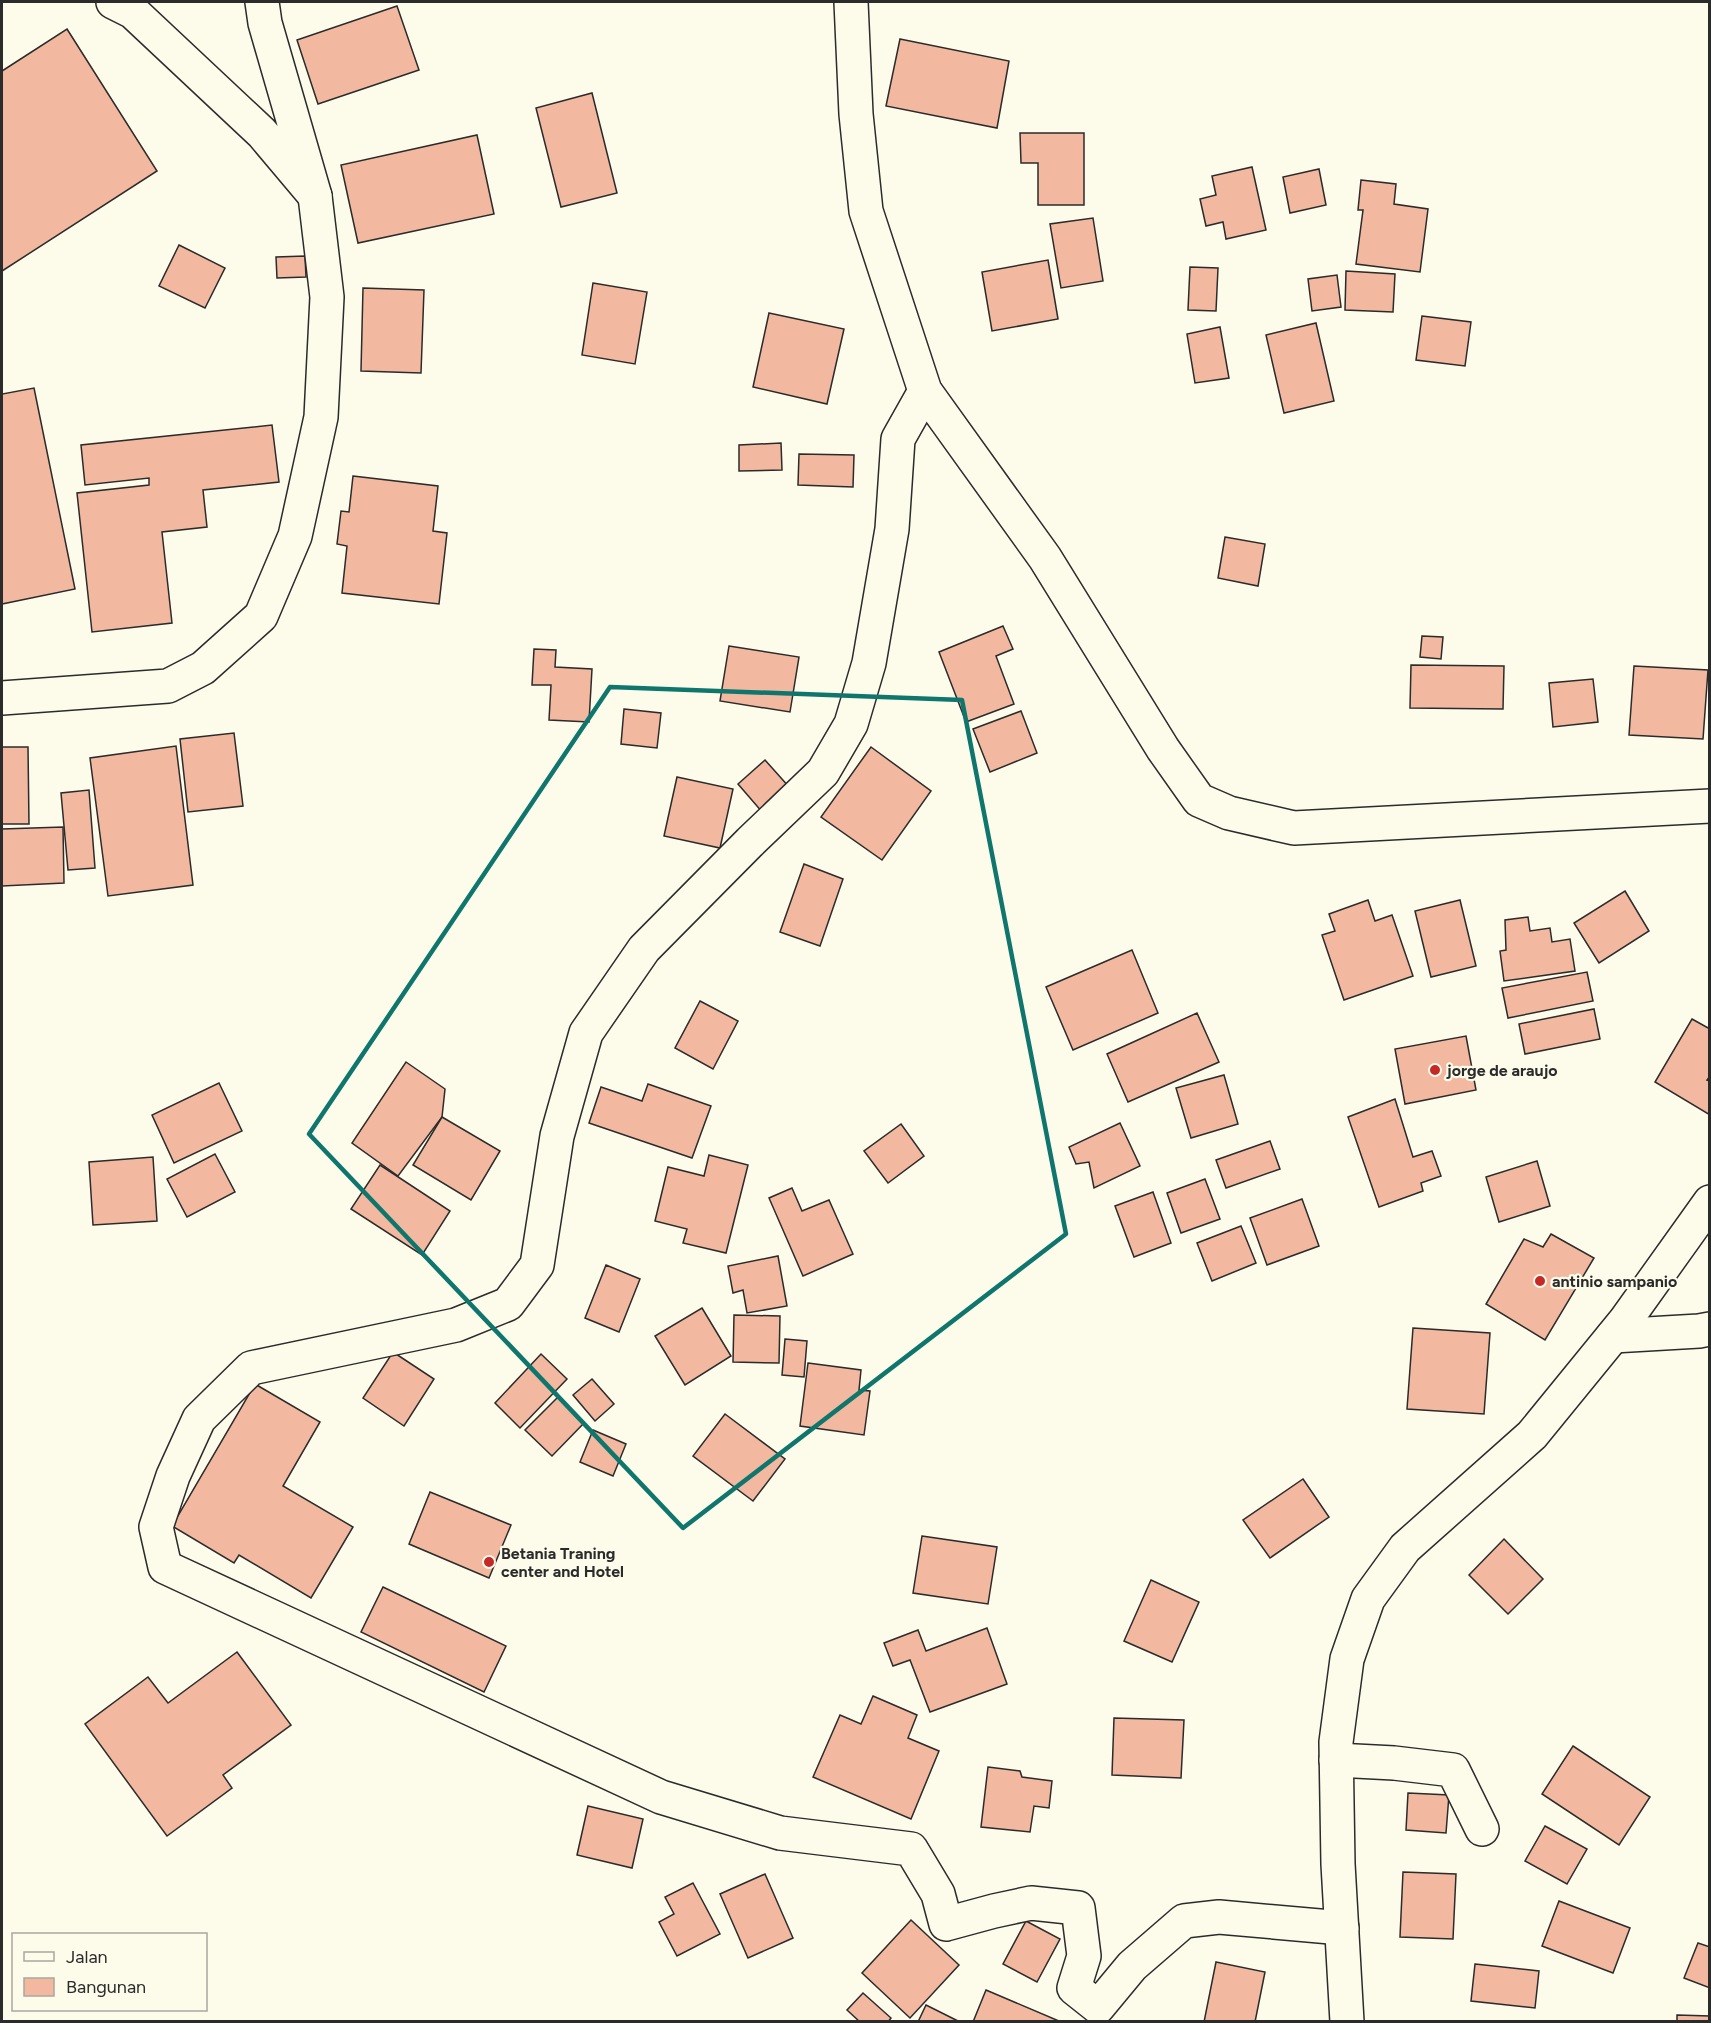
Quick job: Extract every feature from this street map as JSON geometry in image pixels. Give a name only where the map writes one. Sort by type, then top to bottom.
[{"type":"street","points":[[113,2],[132,12],[262,133],[315,196]]},
{"type":"street","points":[[2,698],[168,686],[203,668],[261,616],[295,536],[321,417],[327,297],[315,196],[265,23],[262,2]]},
{"type":"street","points":[[851,2],[856,114],[866,211],[925,390],[1045,558],[1163,749],[1199,800],[1229,813],[1294,828],[1710,807]]},
{"type":"street","points":[[925,390],[898,439],[892,529],[869,663],[851,724],[823,772],[644,949],[585,1033],[557,1136],[537,1265],[508,1305],[456,1325],[251,1368],[200,1419],[173,1476],[156,1527],[165,1567],[661,1797],[780,1833],[911,1849],[938,1894],[946,1924],[1031,1903],[1078,1908],[1084,1956],[1074,1988],[1098,2007],[1132,1966],[1184,1921],[1219,1917],[1342,1928]]},
{"type":"street","points":[[1347,2022],[1338,1864],[1336,1742],[1347,1659],[1368,1599],[1405,1548],[1532,1435],[1612,1336],[1710,1202]]},
{"type":"street","points":[[1612,1336],[1710,1329]]},
{"type":"street","points":[[1336,1760],[1394,1763],[1452,1770],[1482,1829]]},
{"type":"highlighted area","points":[[610,687],[962,700],[1066,1234],[683,1528],[309,1134]]},
{"type":"building","points":[[397,6],[419,70],[318,104],[297,40]]},
{"type":"building","points":[[67,29],[157,171],[2,271],[2,71]]},
{"type":"building","points":[[900,39],[1009,61],[997,128],[886,106]]},
{"type":"building","points":[[592,93],[617,193],[561,207],[536,108]]},
{"type":"building","points":[[1020,133],[1084,133],[1084,205],[1038,205],[1038,163],[1021,163]]},
{"type":"building","points":[[477,135],[494,214],[358,243],[341,165]]},
{"type":"building","points":[[1252,167],[1266,230],[1226,239],[1223,222],[1206,226],[1200,199],[1216,195],[1212,176]]},
{"type":"building","points":[[1319,169],[1326,205],[1290,213],[1283,177]]},
{"type":"building","points":[[1361,180],[1396,184],[1394,204],[1428,209],[1420,272],[1356,264],[1363,210],[1358,210]]},
{"type":"building","points":[[1093,218],[1103,281],[1061,288],[1050,224]]},
{"type":"building","points":[[179,245],[225,268],[205,308],[159,286]]},
{"type":"building","points":[[305,256],[306,277],[277,278],[276,257]]},
{"type":"building","points":[[1048,260],[1058,319],[992,331],[982,272]]},
{"type":"building","points":[[1190,267],[1218,268],[1216,311],[1188,310]]},
{"type":"building","points":[[1346,271],[1395,274],[1393,312],[1345,310]]},
{"type":"building","points":[[1337,275],[1341,307],[1312,311],[1308,279]]},
{"type":"building","points":[[593,283],[647,292],[635,364],[582,355]]},
{"type":"building","points":[[363,288],[424,290],[421,373],[361,371]]},
{"type":"building","points":[[769,313],[844,329],[827,404],[753,387]]},
{"type":"building","points":[[1422,316],[1471,322],[1465,366],[1416,360]]},
{"type":"building","points":[[1316,323],[1334,401],[1284,413],[1266,335]]},
{"type":"building","points":[[1220,327],[1229,378],[1195,383],[1187,334]]},
{"type":"building","points":[[34,388],[75,589],[2,604],[2,394]]},
{"type":"building","points":[[272,425],[279,482],[203,490],[207,527],[162,532],[172,623],[92,632],[77,493],[149,485],[149,478],[85,485],[81,445]]},
{"type":"building","points":[[781,443],[782,470],[739,471],[739,445]]},
{"type":"building","points":[[799,454],[854,455],[853,487],[798,485]]},
{"type":"building","points":[[353,476],[438,486],[433,531],[447,533],[439,604],[342,593],[347,546],[337,544],[341,511],[349,512]]},
{"type":"building","points":[[1225,537],[1265,544],[1258,586],[1218,578]]},
{"type":"building","points":[[1003,626],[1013,649],[996,656],[1014,704],[966,722],[939,652]]},
{"type":"building","points":[[1422,636],[1443,637],[1441,659],[1420,657]]},
{"type":"building","points":[[729,646],[799,657],[790,712],[720,701]]},
{"type":"building","points":[[534,649],[556,650],[555,667],[592,669],[589,722],[549,720],[551,685],[532,685]]},
{"type":"building","points":[[1411,665],[1504,666],[1503,709],[1410,708]]},
{"type":"building","points":[[1634,666],[1708,670],[1703,739],[1629,735]]},
{"type":"building","points":[[1593,679],[1598,722],[1553,727],[1549,683]]},
{"type":"building","points":[[624,709],[661,713],[657,748],[621,744]]},
{"type":"building","points":[[1021,711],[1037,753],[990,772],[973,729]]},
{"type":"building","points":[[234,733],[243,806],[188,812],[180,739]]},
{"type":"building","points":[[176,746],[193,885],[108,896],[90,758]]},
{"type":"building","points":[[2,747],[28,747],[29,824],[2,824]]},
{"type":"building","points":[[871,747],[931,791],[882,860],[821,817]]},
{"type":"building","points":[[765,760],[790,788],[763,813],[738,784]]},
{"type":"building","points":[[677,777],[733,789],[720,848],[664,836]]},
{"type":"building","points":[[89,790],[95,868],[68,870],[61,793]]},
{"type":"building","points":[[63,827],[64,883],[2,886],[2,829]]},
{"type":"building","points":[[804,864],[843,879],[820,946],[780,932]]},
{"type":"building","points":[[1625,891],[1649,931],[1599,963],[1574,923]]},
{"type":"building","points":[[1368,900],[1375,921],[1392,915],[1413,976],[1344,1000],[1322,935],[1335,931],[1329,914]]},
{"type":"building","points":[[1460,900],[1476,966],[1431,977],[1415,911]]},
{"type":"building","points":[[1528,917],[1530,931],[1550,928],[1552,942],[1570,939],[1575,971],[1504,981],[1500,951],[1506,950],[1505,920]]},
{"type":"building","points":[[1132,950],[1158,1013],[1073,1050],[1046,987]]},
{"type":"building","points":[[1587,972],[1593,1001],[1508,1018],[1502,988]]},
{"type":"building","points":[[700,1001],[738,1021],[713,1069],[675,1048]]},
{"type":"building","points":[[1594,1009],[1600,1039],[1525,1054],[1519,1024]]},
{"type":"building","points":[[1197,1013],[1219,1062],[1128,1102],[1107,1054]]},
{"type":"building","points":[[1692,1019],[1710,1029],[1710,1076],[1707,1080],[1710,1081],[1710,1115],[1655,1082]]},
{"type":"building","name":"jorge de araujo","points":[[1466,1036],[1476,1090],[1405,1104],[1395,1049]]},
{"type":"building","points":[[406,1062],[445,1089],[442,1117],[398,1176],[352,1143]]},
{"type":"building","points":[[1224,1075],[1238,1124],[1191,1138],[1176,1088]]},
{"type":"building","points":[[219,1083],[242,1131],[174,1163],[152,1115]]},
{"type":"building","points":[[648,1084],[711,1106],[692,1158],[589,1123],[601,1087],[642,1101]]},
{"type":"building","points":[[1395,1099],[1413,1157],[1432,1151],[1441,1176],[1421,1183],[1423,1191],[1379,1207],[1348,1117]]},
{"type":"building","points":[[442,1117],[500,1151],[471,1200],[413,1165]]},
{"type":"building","points":[[1120,1123],[1140,1166],[1094,1188],[1089,1162],[1076,1164],[1069,1147]]},
{"type":"building","points":[[901,1124],[924,1156],[888,1183],[864,1151]]},
{"type":"building","points":[[1270,1141],[1280,1169],[1226,1188],[1216,1160]]},
{"type":"building","points":[[215,1154],[235,1192],[187,1217],[167,1179]]},
{"type":"building","points":[[709,1155],[748,1165],[726,1253],[683,1243],[687,1229],[655,1221],[668,1167],[704,1176]]},
{"type":"building","points":[[153,1157],[157,1221],[93,1225],[89,1162]]},
{"type":"building","points":[[1537,1161],[1550,1206],[1499,1222],[1486,1177]]},
{"type":"building","points":[[380,1165],[450,1211],[422,1255],[351,1209]]},
{"type":"building","points":[[1205,1179],[1220,1219],[1181,1233],[1167,1193]]},
{"type":"building","points":[[792,1188],[802,1211],[829,1200],[853,1254],[803,1276],[769,1198]]},
{"type":"building","points":[[1153,1192],[1171,1243],[1134,1257],[1115,1206]]},
{"type":"building","points":[[1302,1199],[1319,1246],[1267,1265],[1250,1218]]},
{"type":"building","points":[[1241,1226],[1256,1263],[1212,1281],[1197,1243]]},
{"type":"building","name":"antinio sampanio","points":[[1551,1234],[1594,1258],[1545,1340],[1486,1304],[1524,1239],[1543,1247]]},
{"type":"building","points":[[778,1256],[787,1306],[747,1313],[743,1290],[733,1293],[728,1266]]},
{"type":"building","points":[[606,1265],[640,1279],[619,1332],[585,1318]]},
{"type":"building","points":[[702,1308],[731,1356],[685,1385],[655,1336]]},
{"type":"building","points":[[734,1315],[780,1316],[779,1363],[733,1362]]},
{"type":"building","points":[[1413,1328],[1490,1333],[1484,1414],[1407,1409]]},
{"type":"building","points":[[785,1339],[807,1341],[804,1377],[782,1375]]},
{"type":"building","points":[[393,1352],[434,1379],[404,1426],[363,1398]]},
{"type":"building","points":[[541,1354],[567,1379],[520,1428],[495,1403]]},
{"type":"building","points":[[808,1363],[861,1370],[859,1390],[870,1391],[864,1435],[800,1426]]},
{"type":"building","points":[[592,1379],[614,1404],[595,1421],[573,1395]]},
{"type":"building","points":[[255,1384],[320,1422],[283,1486],[353,1527],[311,1598],[239,1555],[234,1563],[172,1526]]},
{"type":"building","points":[[558,1397],[584,1423],[552,1456],[525,1430]]},
{"type":"building","points":[[725,1414],[785,1459],[753,1501],[693,1456]]},
{"type":"building","points":[[593,1430],[626,1444],[613,1476],[580,1462]]},
{"type":"building","points":[[1303,1479],[1329,1517],[1270,1558],[1243,1520]]},
{"type":"building","points":[[430,1492],[511,1525],[489,1578],[409,1544]]},
{"type":"building","points":[[922,1536],[997,1547],[988,1604],[913,1593]]},
{"type":"building","points":[[1504,1539],[1543,1579],[1508,1614],[1469,1575]]},
{"type":"building","points":[[1151,1580],[1199,1602],[1172,1662],[1124,1641]]},
{"type":"building","points":[[383,1587],[506,1646],[484,1692],[361,1632]]},
{"type":"building","points":[[987,1628],[1007,1684],[930,1712],[910,1660],[893,1666],[884,1643],[918,1630],[926,1651]]},
{"type":"building","points":[[237,1652],[291,1725],[223,1775],[232,1788],[167,1836],[85,1724],[148,1677],[168,1703]]},
{"type":"building","points":[[873,1696],[917,1715],[908,1738],[939,1751],[911,1819],[813,1777],[840,1715],[861,1724]]},
{"type":"building","points":[[1114,1718],[1184,1720],[1181,1778],[1112,1775]]},
{"type":"building","points":[[1573,1746],[1650,1797],[1619,1845],[1542,1794]]},
{"type":"building","points":[[988,1767],[1020,1771],[1022,1777],[1052,1781],[1049,1808],[1034,1806],[1030,1832],[981,1827]]},
{"type":"building","points":[[1408,1793],[1449,1795],[1446,1833],[1406,1830]]},
{"type":"building","points":[[588,1806],[643,1819],[632,1868],[577,1855]]},
{"type":"building","points":[[1545,1826],[1587,1849],[1567,1884],[1525,1861]]},
{"type":"building","points":[[1403,1872],[1456,1874],[1453,1939],[1400,1937]]},
{"type":"building","points":[[765,1874],[793,1938],[748,1958],[720,1894]]},
{"type":"building","points":[[693,1883],[720,1934],[677,1956],[659,1922],[674,1914],[665,1897]]},
{"type":"building","points":[[1559,1901],[1630,1928],[1613,1973],[1542,1946]]},
{"type":"building","points":[[911,1920],[959,1965],[910,2018],[862,1973]]},
{"type":"building","points":[[1026,1921],[1060,1939],[1037,1982],[1003,1964]]},
{"type":"building","points":[[1698,1943],[1710,1947],[1710,1988],[1684,1978]]},
{"type":"building","points":[[1216,1962],[1265,1972],[1255,2022],[1204,2022]]},
{"type":"building","points":[[1475,1964],[1539,1971],[1535,2008],[1471,2001]]},
{"type":"building","points":[[986,1990],[1059,2021],[1059,2022],[973,2022]]},
{"type":"building","points":[[863,1993],[891,2018],[888,2022],[860,2022],[847,2010]]},
{"type":"building","points":[[926,2005],[958,2021],[918,2022]]},
{"type":"building","points":[[1677,2015],[1710,2016],[1710,2022],[1677,2022]]},
{"type":"place","name":"jorge de araujo","points":[[1435,1070]]},
{"type":"place","name":"antinio sampanio","points":[[1540,1281]]},
{"type":"place","name":"Betania Traning center and Hotel","points":[[489,1562]]}]
